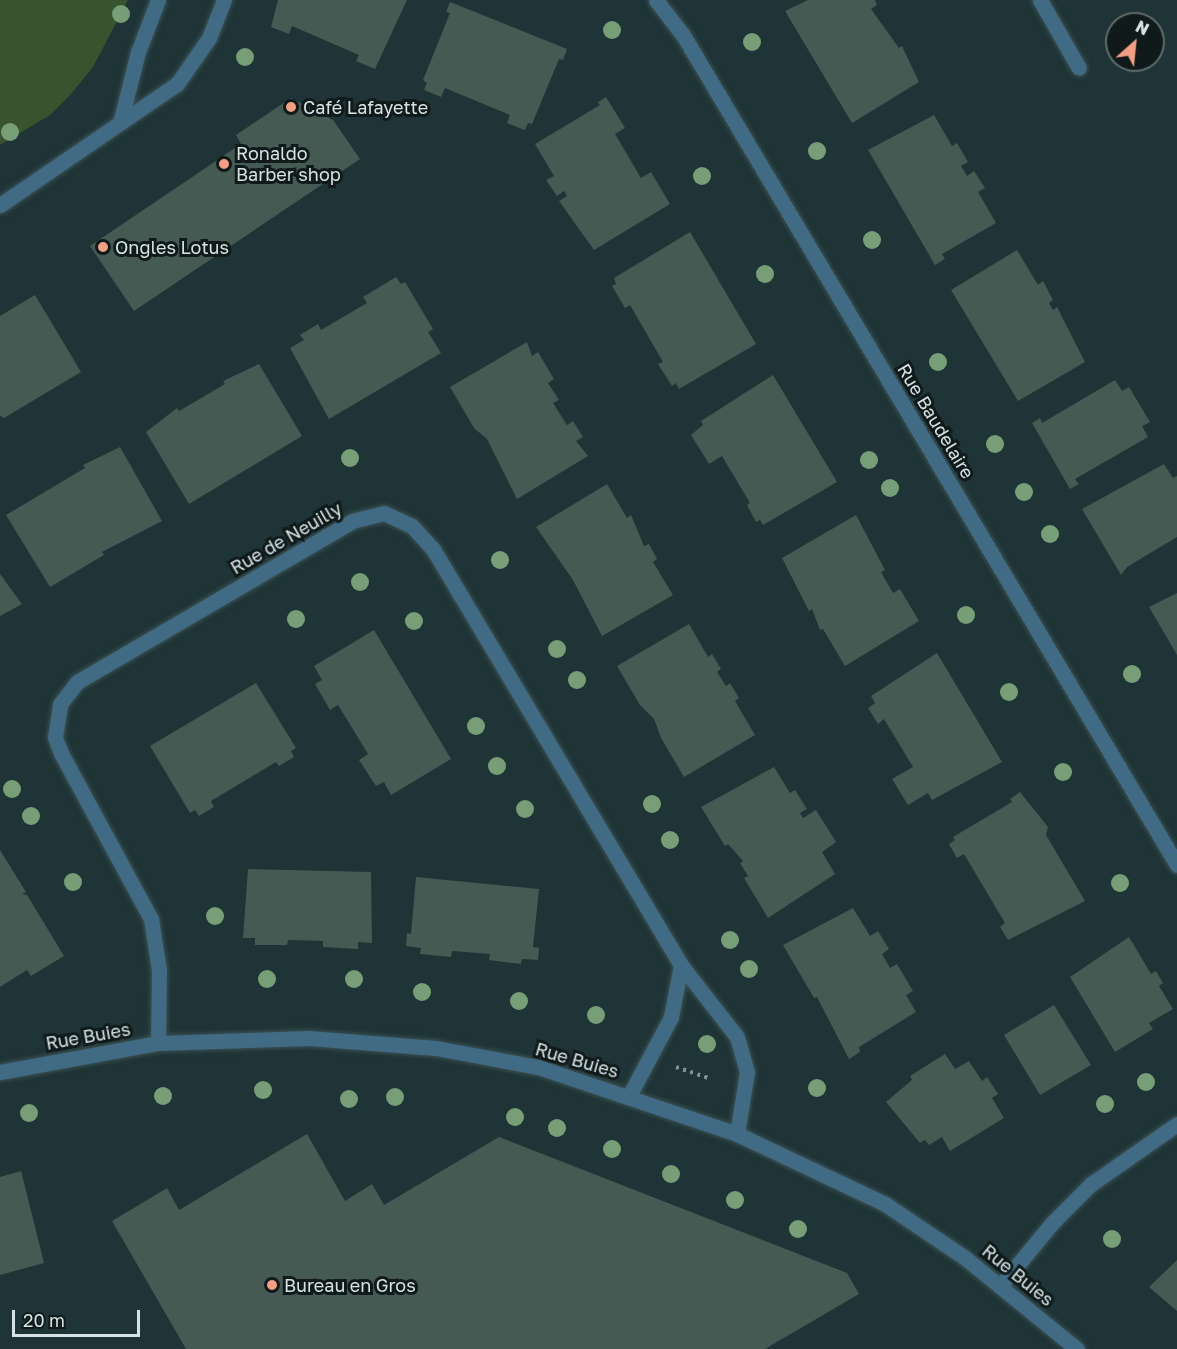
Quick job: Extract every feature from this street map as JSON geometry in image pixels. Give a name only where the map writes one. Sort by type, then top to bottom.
[{"type":"street","points":[[121,119],[138,52],[158,0]]},
{"type":"street","points":[[0,205],[72,159],[121,119],[152,104],[177,84],[209,38],[224,0]]},
{"type":"street","name":"Rue Baudelaire","points":[[656,0],[689,45],[1177,864]]},
{"type":"street","points":[[1040,0],[1079,68]]},
{"type":"street","name":"Rue de Neuilly","points":[[159,1043],[159,970],[151,920],[61,753],[55,738],[60,704],[77,682],[352,521],[370,514],[399,518],[433,549],[681,965],[737,1037],[744,1054],[747,1072],[737,1134]]},
{"type":"street","points":[[629,1096],[671,1017],[681,965]]},
{"type":"street","name":"Rue Buies","points":[[0,1072],[159,1043],[309,1038],[436,1048],[538,1067],[737,1134],[885,1204],[925,1228],[1001,1285],[1077,1349]]},
{"type":"street","points":[[1001,1285],[1053,1222],[1092,1184],[1177,1124]]},
{"type":"path","points":[[676,1066],[710,1079]]},
{"type":"green space","points":[[0,0],[128,0],[93,67],[71,94],[50,115],[0,145]]},
{"type":"building","points":[[278,0],[407,0],[375,69],[356,61],[359,55],[292,26],[289,34],[271,27]]},
{"type":"building","points":[[808,0],[875,0],[877,5],[871,9],[899,48],[902,46],[919,82],[852,123],[785,11]]},
{"type":"building","points":[[450,2],[567,49],[563,60],[559,59],[532,124],[528,123],[525,130],[507,123],[510,115],[445,88],[441,97],[424,90],[427,83],[423,80],[450,13],[446,12]]},
{"type":"building","points":[[606,97],[625,128],[615,134],[641,178],[651,172],[670,204],[594,250],[559,201],[567,196],[564,191],[557,196],[546,180],[554,176],[535,144],[600,105],[598,102]]},
{"type":"building","points":[[291,98],[333,120],[360,159],[134,311],[90,246],[241,144],[236,135]]},
{"type":"building","points":[[934,115],[952,146],[957,143],[968,162],[961,166],[967,176],[974,171],[985,188],[978,192],[996,223],[942,254],[945,259],[935,265],[868,150]]},
{"type":"building","points":[[690,232],[756,344],[679,389],[676,383],[672,386],[658,364],[663,362],[630,305],[625,308],[612,286],[616,284],[614,278]]},
{"type":"building","points":[[1017,250],[1038,285],[1043,281],[1053,300],[1049,303],[1053,310],[1057,307],[1085,362],[1018,401],[951,290]]},
{"type":"building","points":[[396,277],[401,284],[405,282],[433,329],[428,332],[441,353],[329,419],[290,348],[304,340],[300,335],[318,324],[321,330],[367,303],[363,297]]},
{"type":"building","points":[[35,295],[81,372],[4,418],[0,416],[0,316]]},
{"type":"building","points":[[527,342],[532,356],[538,352],[554,379],[548,383],[559,400],[553,403],[567,425],[573,421],[583,437],[576,441],[588,456],[517,499],[487,439],[474,428],[450,387]]},
{"type":"building","points":[[259,364],[302,436],[189,504],[146,432],[177,408],[179,411],[225,384],[223,381]]},
{"type":"building","points":[[773,375],[837,482],[763,525],[760,520],[756,522],[747,505],[750,503],[722,456],[709,464],[691,435],[703,425],[701,421]]},
{"type":"building","points":[[1115,380],[1122,391],[1129,387],[1150,422],[1142,426],[1148,437],[1075,479],[1079,484],[1070,489],[1032,423],[1040,418],[1042,423]]},
{"type":"building","points":[[120,447],[162,521],[102,552],[104,555],[50,587],[6,515],[85,468],[83,465]]},
{"type":"building","points":[[1164,464],[1173,478],[1177,476],[1177,537],[1127,567],[1121,575],[1082,509]]},
{"type":"building","points":[[607,484],[627,518],[631,515],[644,546],[649,544],[657,559],[653,562],[673,595],[602,636],[573,580],[536,527]]},
{"type":"building","points":[[856,515],[885,570],[881,572],[893,593],[900,589],[919,621],[845,666],[823,629],[820,630],[812,609],[809,611],[782,558]]},
{"type":"building","points":[[0,574],[22,604],[0,616]]},
{"type":"building","points":[[1177,593],[1177,655],[1149,607]]},
{"type":"building","points":[[689,624],[708,657],[712,654],[721,669],[717,672],[726,686],[730,683],[739,698],[735,701],[755,735],[684,777],[661,738],[654,719],[640,705],[617,666]]},
{"type":"building","points":[[374,630],[451,759],[391,795],[384,782],[376,786],[359,760],[368,754],[338,705],[330,710],[315,684],[322,680],[314,666]]},
{"type":"building","points":[[937,653],[1002,762],[932,800],[928,793],[908,805],[892,779],[913,767],[884,719],[878,724],[868,708],[875,703],[871,696]]},
{"type":"building","points":[[256,683],[296,748],[291,751],[294,757],[279,766],[276,762],[211,801],[214,807],[199,816],[195,810],[190,813],[150,746]]},
{"type":"building","points":[[774,767],[790,793],[795,790],[807,809],[800,813],[803,818],[816,810],[836,842],[822,852],[835,874],[768,918],[744,878],[748,876],[740,863],[743,861],[728,844],[725,846],[701,807]]},
{"type":"building","points":[[1020,792],[1048,827],[1046,835],[1085,901],[1008,940],[1000,927],[1005,923],[964,854],[957,858],[949,844],[955,840],[953,837],[1012,802],[1010,799]]},
{"type":"building","points":[[0,850],[26,892],[22,894],[27,895],[64,956],[31,976],[27,970],[0,987]]},
{"type":"building","points":[[248,869],[371,872],[372,943],[358,942],[358,949],[323,947],[323,941],[288,940],[287,945],[255,945],[255,938],[243,938]]},
{"type":"building","points":[[416,877],[539,889],[533,947],[539,948],[538,960],[522,959],[521,964],[489,960],[490,954],[452,951],[451,957],[420,954],[421,948],[406,946],[407,933],[411,934]]},
{"type":"building","points":[[853,908],[870,936],[878,931],[889,949],[882,954],[890,968],[897,964],[913,991],[906,995],[916,1012],[859,1047],[860,1052],[849,1059],[817,997],[814,998],[783,945]]},
{"type":"building","points":[[1129,937],[1151,974],[1156,971],[1163,983],[1159,986],[1173,1009],[1149,1023],[1153,1029],[1115,1052],[1070,977]]},
{"type":"building","points":[[1054,1005],[1091,1065],[1040,1095],[1004,1035]]},
{"type":"building","points":[[945,1054],[955,1069],[969,1061],[982,1081],[987,1077],[998,1094],[992,1098],[1004,1118],[950,1151],[942,1137],[929,1145],[925,1140],[920,1143],[886,1102],[912,1080],[910,1076]]},
{"type":"building","points":[[307,1134],[345,1201],[372,1184],[384,1205],[499,1137],[847,1273],[859,1294],[765,1349],[186,1349],[112,1221],[167,1188],[179,1210]]},
{"type":"building","points":[[21,1171],[44,1263],[0,1275],[0,1177]]},
{"type":"building","points":[[1177,1260],[1177,1311],[1149,1287]]},
{"type":"place","name":"Café Lafayette","points":[[291,107]]},
{"type":"place","name":"Ronaldo Barber shop","points":[[224,164]]},
{"type":"place","name":"Ongles Lotus","points":[[103,247]]},
{"type":"place","name":"Bureau en Gros","points":[[272,1285]]}]
